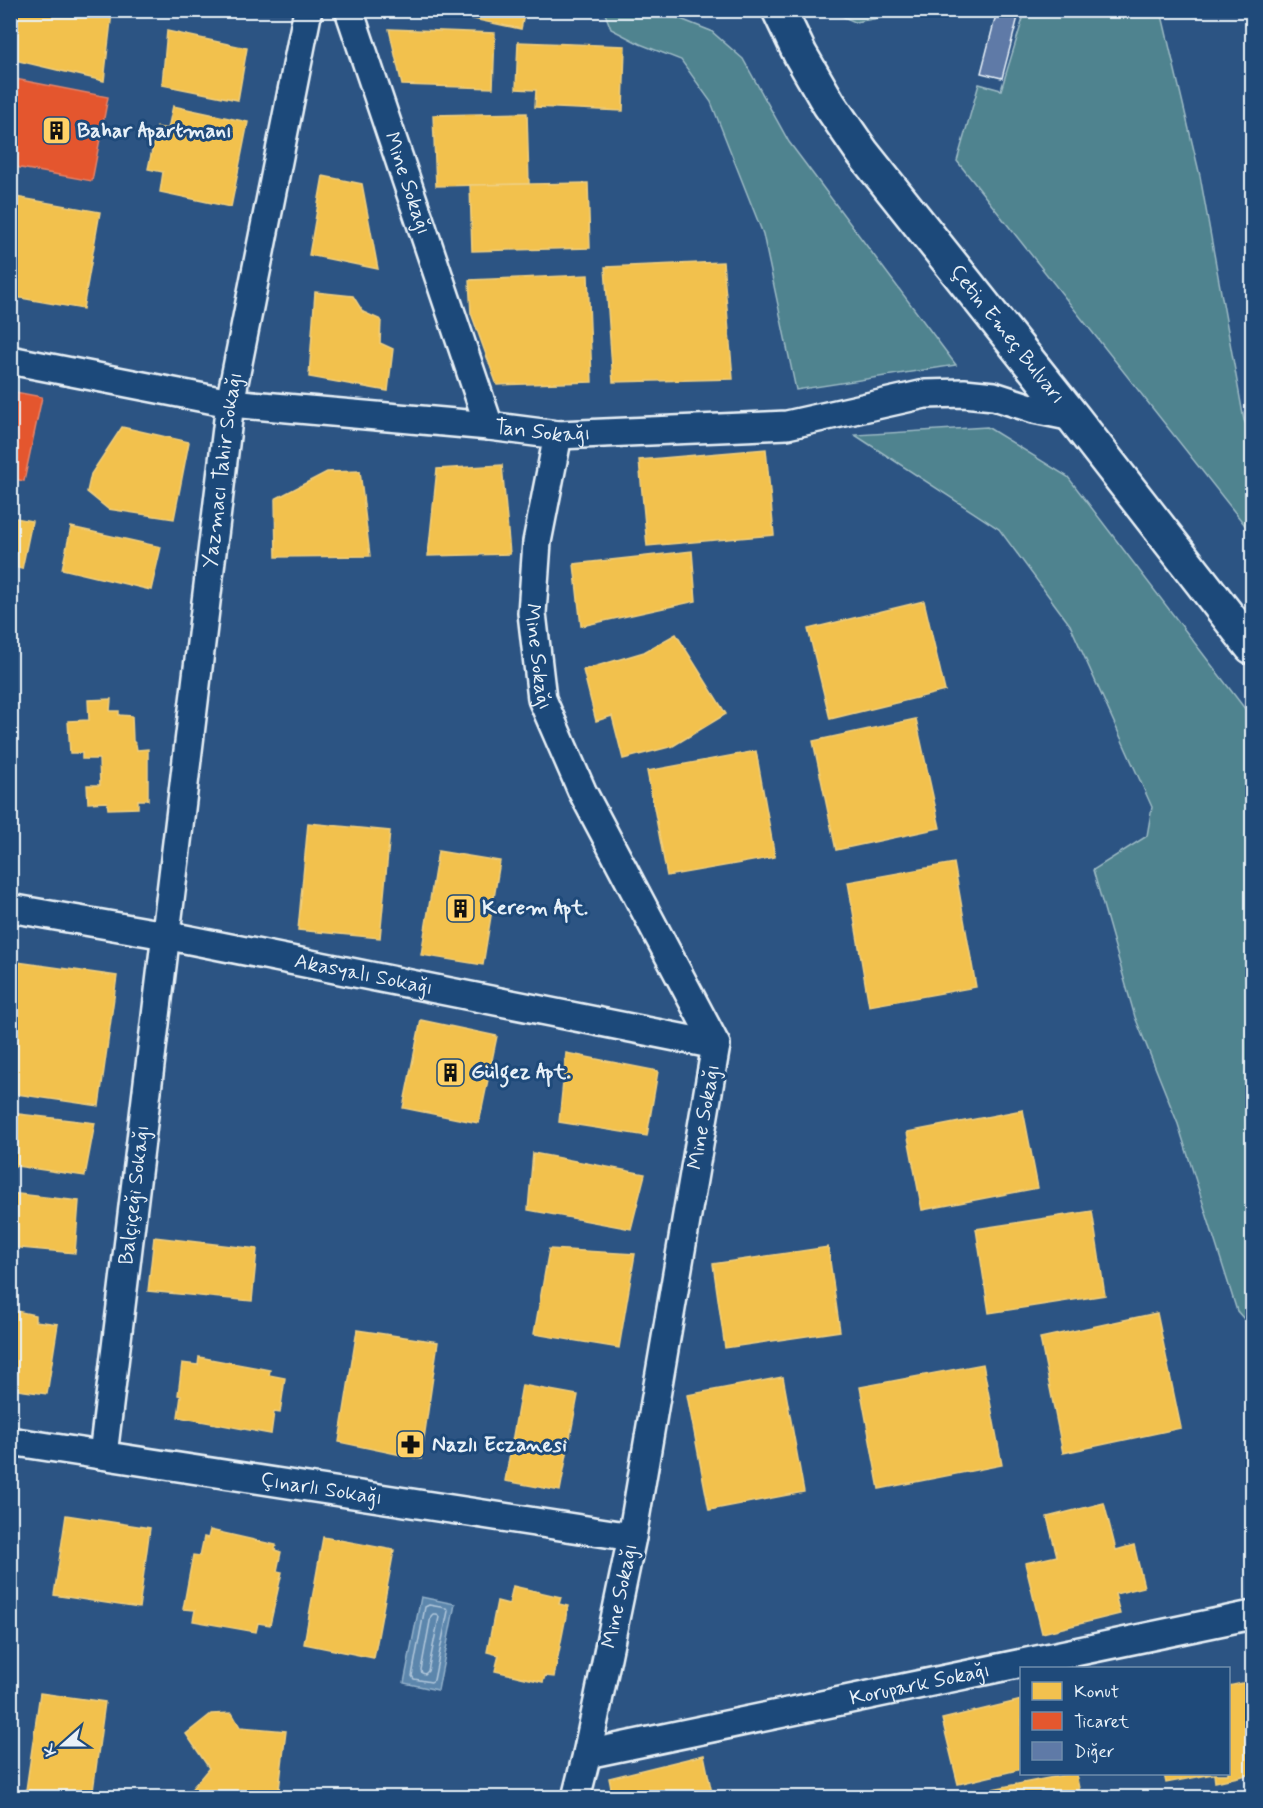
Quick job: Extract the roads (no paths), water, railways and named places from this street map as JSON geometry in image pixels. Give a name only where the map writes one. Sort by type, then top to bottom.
[{"type":"main road","name":"Çetin Emeç Bulvarı","points":[[779,10],[828,105],[862,152],[1252,647]]},
{"type":"street","name":"Yazmacı Tahir Sokağı","points":[[165,935],[230,403],[308,10]]},
{"type":"street","name":"Mine Sokağı","points":[[349,10],[489,426]]},
{"type":"street","name":"Tan Sokağı","points":[[10,360],[230,403],[489,426],[558,435],[787,425],[925,394],[964,393],[994,396],[1034,409],[1073,417]]},
{"type":"street","name":"Mine Sokağı","points":[[558,435],[537,542],[531,613],[542,699],[582,791],[716,1045],[632,1537],[576,1797]]},
{"type":"street","name":"Akasyalı Sokağı","points":[[10,908],[165,935],[716,1045]]},
{"type":"street","name":"Balçiçeği Sokağı","points":[[103,1455],[165,935]]},
{"type":"street","name":"Çınarlı Sokağı","points":[[10,1441],[632,1537]]},
{"type":"street","name":"Korupark Sokağı","points":[[587,1754],[1252,1615]]},
{"type":"water","points":[[421,1597],[455,1604],[438,1690],[404,1683]]},
{"type":"place","name":"Bahar Apartmanı","points":[[56,131]]},
{"type":"place","name":"Kerem Apt.","points":[[461,908]]},
{"type":"place","name":"Gülgez Apt.","points":[[450,1072]]},
{"type":"place","name":"Nazlı Eczanesi","points":[[411,1445]]}]
